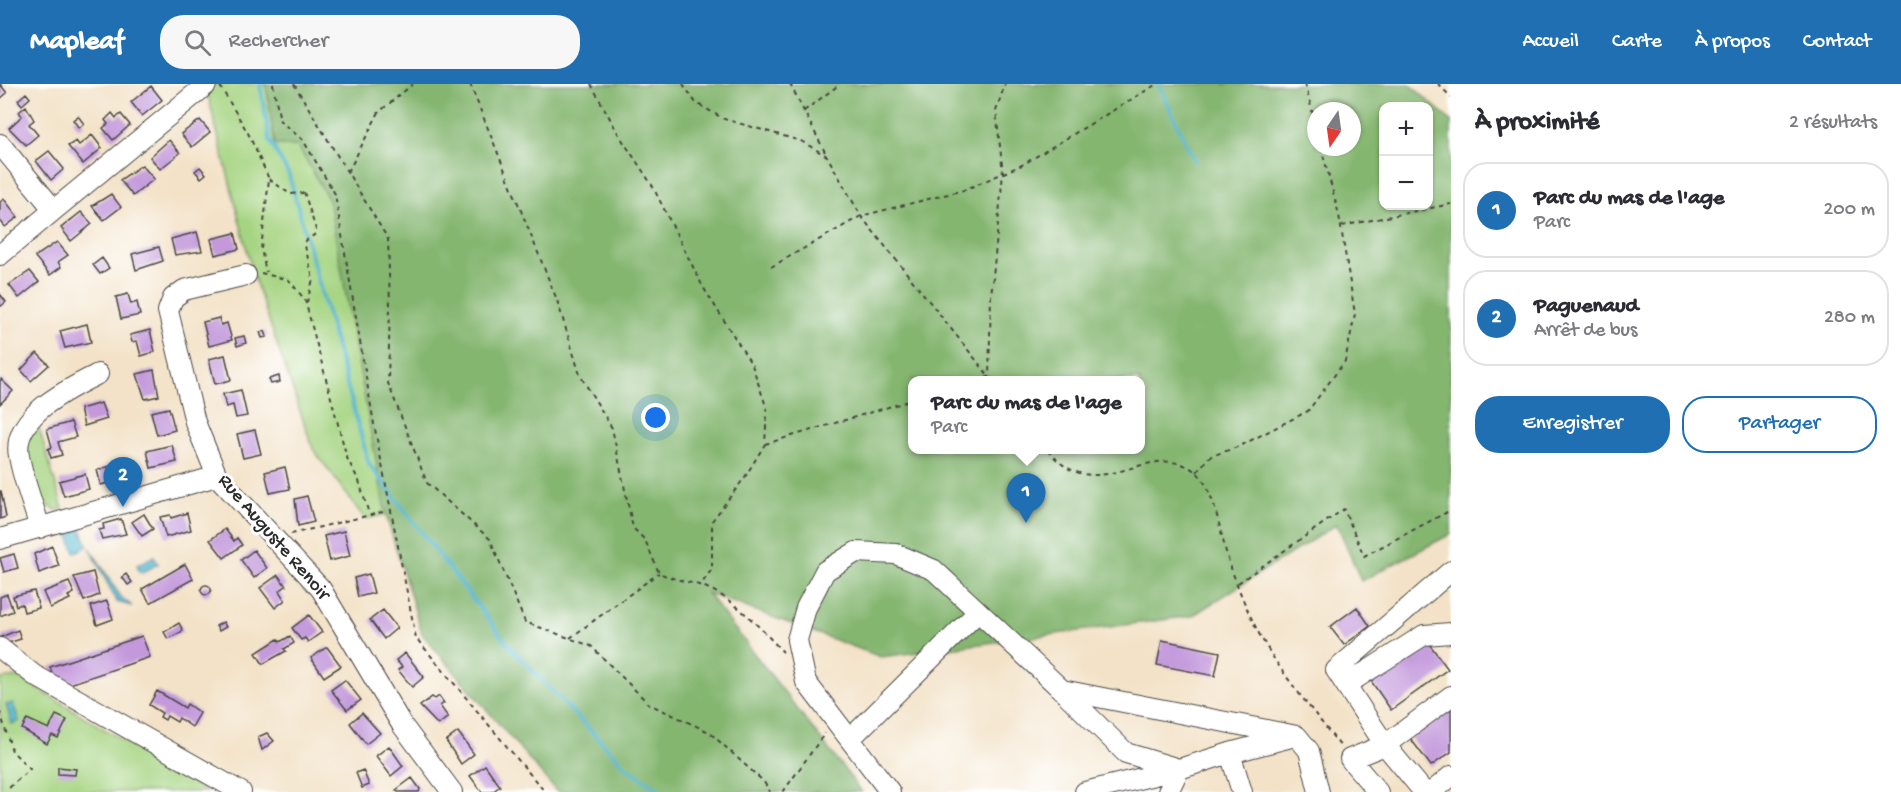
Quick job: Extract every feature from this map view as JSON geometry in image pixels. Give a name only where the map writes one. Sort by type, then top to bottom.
[{"type":"street","points":[[0,255],[206,85]]},
{"type":"street","points":[[0,144],[54,210]]},
{"type":"street","name":"Rue Auguste Renoir","points":[[246,275],[184,290],[173,298],[168,311],[195,422],[217,476],[321,589],[402,725],[452,792]]},
{"type":"street","points":[[40,528],[18,454],[20,434],[54,396],[98,374]]},
{"type":"street","points":[[0,539],[217,476]]},
{"type":"street","points":[[890,792],[806,682],[796,640],[806,608],[825,571],[856,552],[896,554],[934,570],[1126,753],[1179,769]]},
{"type":"street","points":[[1424,792],[1385,745],[1336,670],[1451,571]]},
{"type":"street","points":[[850,740],[978,612]]},
{"type":"street","points":[[1347,684],[1424,635],[1451,633]]},
{"type":"street","points":[[0,648],[34,675],[241,792]]},
{"type":"street","points":[[1062,690],[1297,736],[1309,751],[1319,792]]},
{"type":"street","points":[[1378,792],[1350,759],[1385,745],[1451,696]]},
{"type":"street","points":[[1085,792],[1297,736]]},
{"type":"street","points":[[1230,753],[1242,792]]},
{"type":"street","points":[[1168,792],[1179,769]]},
{"type":"street","points":[[1431,792],[1451,776]]},
{"type":"path","points":[[273,84],[280,121],[303,140],[335,194],[374,424],[416,638],[545,792]]},
{"type":"path","points":[[294,84],[388,239],[390,306],[388,383],[427,483],[490,539],[525,622],[591,646],[650,705],[709,732],[765,782],[770,792]]},
{"type":"path","points":[[348,173],[380,112],[413,84]]},
{"type":"path","points":[[470,84],[558,300],[580,375],[612,428],[633,528],[645,540],[659,573],[678,581],[700,586],[741,609],[804,673]]},
{"type":"path","points":[[591,84],[619,135],[652,185],[703,287],[752,365],[767,409],[765,444],[745,477],[712,521],[712,569],[700,586]]},
{"type":"path","points":[[683,84],[696,103],[724,119],[801,141],[827,156]]},
{"type":"path","points":[[790,84],[803,112],[861,216],[988,376]]},
{"type":"path","points":[[803,112],[840,84]]},
{"type":"path","points":[[989,376],[990,297],[1004,173],[996,111],[1005,84]]},
{"type":"path","points":[[771,267],[861,216],[964,190],[1022,165],[1157,84]]},
{"type":"path","points":[[1305,84],[1310,102]]},
{"type":"path","points":[[1438,84],[1451,97]]},
{"type":"path","points":[[206,85],[222,86],[269,179],[290,194],[305,192],[316,234],[304,242],[313,279],[306,304]]},
{"type":"path","points":[[1197,472],[1209,457],[1240,446],[1308,411],[1345,361],[1355,314],[1341,226],[1324,156]]},
{"type":"path","points":[[266,273],[261,249],[269,179]]},
{"type":"path","points":[[1341,226],[1451,204]]},
{"type":"path","points":[[246,275],[266,273],[290,280],[306,304],[347,458],[359,481],[369,514]]},
{"type":"path","points":[[765,444],[908,401]]},
{"type":"path","points":[[1053,454],[1075,471],[1101,477],[1152,462],[1174,461],[1197,472],[1210,495],[1238,583],[1265,644],[1350,759]]},
{"type":"path","points":[[1238,583],[1344,509],[1364,556],[1451,510]]},
{"type":"path","points":[[273,538],[383,512]]},
{"type":"path","points":[[570,638],[659,573]]},
{"type":"path","points":[[0,712],[12,751],[30,769],[10,788],[9,792]]},
{"type":"path","points":[[783,792],[835,720]]},
{"type":"green space","points":[[205,84],[266,84],[275,144],[298,146],[329,200],[386,515],[365,519],[313,449],[253,274]]},
{"type":"green space","points":[[266,84],[1410,84],[1430,102],[1379,102],[1379,210],[1433,210],[1433,105],[1451,121],[1451,534],[1361,581],[1337,524],[1192,616],[881,657],[707,593],[862,792],[557,792],[422,634],[386,515],[329,200],[298,146],[275,145]]},
{"type":"green space","points":[[38,425],[63,509],[56,510],[42,502],[26,449],[28,439]]},
{"type":"green space","points":[[19,677],[207,792],[0,792],[0,679]]},
{"type":"water","points":[[81,529],[88,546],[75,553],[68,533]]},
{"type":"water","points":[[90,548],[120,596],[132,606],[117,602]]},
{"type":"water","points":[[154,556],[158,564],[142,573],[139,572],[137,565]]},
{"type":"water","points":[[13,703],[19,721],[12,724],[6,705]]},
{"type":"building","points":[[0,84],[7,93],[0,99]]},
{"type":"building","points":[[151,86],[162,100],[142,116],[131,102]]},
{"type":"building","points":[[26,93],[30,98],[22,105],[18,100]]},
{"type":"building","points":[[26,106],[34,120],[29,124],[38,135],[26,145],[9,128],[22,116],[19,112]]},
{"type":"building","points":[[112,113],[116,118],[121,114],[130,125],[113,140],[103,128],[108,124],[105,120]]},
{"type":"building","points":[[78,116],[84,124],[79,128],[73,120]]},
{"type":"building","points":[[200,120],[210,132],[192,147],[181,134]]},
{"type":"building","points":[[92,135],[102,148],[83,164],[68,146],[76,141],[79,145]]},
{"type":"building","points":[[169,140],[180,153],[160,169],[150,157]]},
{"type":"building","points":[[49,151],[64,169],[51,180],[36,161]]},
{"type":"building","points":[[142,165],[154,179],[133,196],[120,180]]},
{"type":"building","points":[[200,167],[206,174],[201,178],[195,171]]},
{"type":"building","points":[[111,194],[121,207],[104,220],[92,206]]},
{"type":"building","points":[[4,199],[18,217],[5,227],[0,220],[0,202]]},
{"type":"building","points":[[81,212],[92,224],[71,241],[61,228]]},
{"type":"building","points":[[197,232],[202,251],[175,255],[171,239]]},
{"type":"building","points":[[235,233],[239,249],[215,255],[211,239]]},
{"type":"building","points":[[57,242],[68,255],[58,262],[61,267],[50,275],[35,257]]},
{"type":"building","points":[[159,247],[163,261],[136,270],[132,254]]},
{"type":"building","points":[[102,258],[109,268],[100,274],[93,265]]},
{"type":"building","points":[[30,271],[39,282],[19,298],[9,285]]},
{"type":"building","points":[[0,294],[6,302],[0,307]]},
{"type":"building","points":[[128,294],[131,304],[137,302],[140,315],[121,319],[116,297]]},
{"type":"building","points":[[219,318],[221,325],[227,323],[232,340],[209,346],[203,322]]},
{"type":"building","points":[[87,324],[91,342],[65,348],[60,331]]},
{"type":"building","points":[[150,330],[155,352],[141,356],[137,341],[132,342],[130,335]]},
{"type":"building","points":[[265,331],[267,337],[262,338],[260,332]]},
{"type":"building","points":[[244,336],[246,343],[237,346],[235,338]]},
{"type":"building","points":[[37,353],[49,365],[31,381],[21,370]]},
{"type":"building","points":[[225,355],[231,380],[215,384],[209,359]]},
{"type":"building","points":[[154,370],[159,396],[145,399],[137,374]]},
{"type":"building","points":[[279,376],[280,382],[271,384],[269,379]]},
{"type":"building","points":[[1,379],[13,391],[0,404],[0,381]]},
{"type":"building","points":[[241,390],[247,416],[236,418],[233,405],[226,407],[223,394]]},
{"type":"building","points":[[101,403],[107,419],[84,426],[80,409]]},
{"type":"building","points":[[169,408],[175,430],[157,435],[151,412]]},
{"type":"building","points":[[71,422],[76,437],[58,442],[62,455],[51,458],[48,449],[52,447],[47,429]]},
{"type":"building","points":[[255,430],[261,454],[243,458],[237,434]]},
{"type":"building","points":[[172,445],[177,462],[151,468],[147,451]]},
{"type":"building","points":[[121,463],[125,478],[101,485],[97,470]]},
{"type":"building","points":[[285,467],[290,489],[270,493],[265,472]]},
{"type":"building","points":[[85,474],[89,489],[64,496],[59,481]]},
{"type":"building","points":[[0,491],[6,517],[0,519]]},
{"type":"building","points":[[307,496],[314,522],[298,526],[295,499]]},
{"type":"building","points":[[187,513],[191,530],[166,537],[160,517],[170,515],[171,518]]},
{"type":"building","points":[[144,514],[153,529],[142,536],[132,522]]},
{"type":"building","points":[[121,519],[126,534],[102,539],[99,530],[104,529],[103,524]]},
{"type":"building","points":[[225,529],[234,541],[237,538],[242,545],[224,558],[210,540]]},
{"type":"building","points":[[344,531],[350,556],[330,561],[324,536]]},
{"type":"building","points":[[52,546],[59,566],[39,573],[34,554]]},
{"type":"building","points":[[254,550],[267,568],[254,578],[241,560]]},
{"type":"building","points":[[14,554],[18,568],[4,572],[0,558]]},
{"type":"building","points":[[185,564],[193,579],[150,603],[142,589]]},
{"type":"building","points":[[93,572],[99,595],[84,601],[74,577]]},
{"type":"building","points":[[126,574],[132,582],[128,585],[122,577]]},
{"type":"building","points":[[369,574],[374,593],[358,597],[354,578]]},
{"type":"building","points":[[278,575],[286,586],[279,591],[285,600],[275,608],[260,588]]},
{"type":"building","points":[[69,582],[74,593],[68,596],[70,599],[50,608],[43,592]]},
{"type":"building","points":[[206,585],[211,590],[206,595],[201,590]]},
{"type":"building","points":[[34,591],[39,608],[24,612],[22,604],[16,606],[13,596]]},
{"type":"building","points":[[7,594],[13,611],[0,616],[0,597]]},
{"type":"building","points":[[107,601],[113,619],[97,625],[91,606]]},
{"type":"building","points":[[1357,607],[1370,626],[1344,645],[1330,627]]},
{"type":"building","points":[[383,610],[397,628],[384,639],[370,620]]},
{"type":"building","points":[[309,615],[322,632],[308,642],[305,638],[301,640],[292,628]]},
{"type":"building","points":[[223,622],[226,627],[219,631],[216,626]]},
{"type":"building","points":[[179,623],[183,631],[168,639],[164,632]]},
{"type":"building","points":[[18,630],[21,639],[8,643],[1,637]]},
{"type":"building","points":[[142,636],[150,657],[70,684],[53,676],[50,667]]},
{"type":"building","points":[[290,636],[294,643],[284,649],[286,651],[263,664],[256,653],[278,639],[280,642]]},
{"type":"building","points":[[1162,640],[1220,652],[1215,676],[1157,665]]},
{"type":"building","points":[[1427,641],[1448,669],[1391,710],[1371,681]]},
{"type":"building","points":[[327,647],[341,666],[324,677],[311,658]]},
{"type":"building","points":[[405,653],[424,677],[412,687],[398,670],[402,667],[396,660]]},
{"type":"building","points":[[345,680],[361,700],[347,710],[331,690]]},
{"type":"building","points":[[157,691],[185,708],[187,704],[200,713],[192,727],[179,718],[177,722],[167,716],[165,720],[160,717],[162,713],[149,705]]},
{"type":"building","points":[[439,696],[444,703],[440,706],[448,717],[438,725],[420,706],[432,697],[435,699]]},
{"type":"building","points":[[1451,708],[1451,752],[1431,766],[1410,738]]},
{"type":"building","points":[[362,713],[380,733],[366,744],[350,723]]},
{"type":"building","points":[[56,715],[67,720],[58,738],[52,735],[47,744],[22,729],[27,719],[49,729]]},
{"type":"building","points":[[458,732],[474,754],[461,764],[446,741]]},
{"type":"building","points":[[267,733],[274,741],[262,750],[258,737]]},
{"type":"building","points":[[389,746],[403,766],[391,776],[376,756]]},
{"type":"building","points":[[485,765],[500,786],[492,792],[482,792],[470,776]]},
{"type":"building","points":[[58,767],[76,769],[75,775],[58,774]]},
{"type":"building","points":[[363,770],[369,785],[362,788],[356,773]]},
{"type":"building","points":[[412,778],[420,789],[419,792],[398,792],[396,790]]},
{"type":"waterway","points":[[260,84],[270,141],[289,175],[369,464],[510,647],[626,767],[662,792]]},
{"type":"waterway","points":[[1158,84],[1195,161]]},
{"type":"place","name":"Paguenaud","points":[[123,507]]},
{"type":"place","name":"Parc du mas de l'age","points":[[1026,523]]}]
